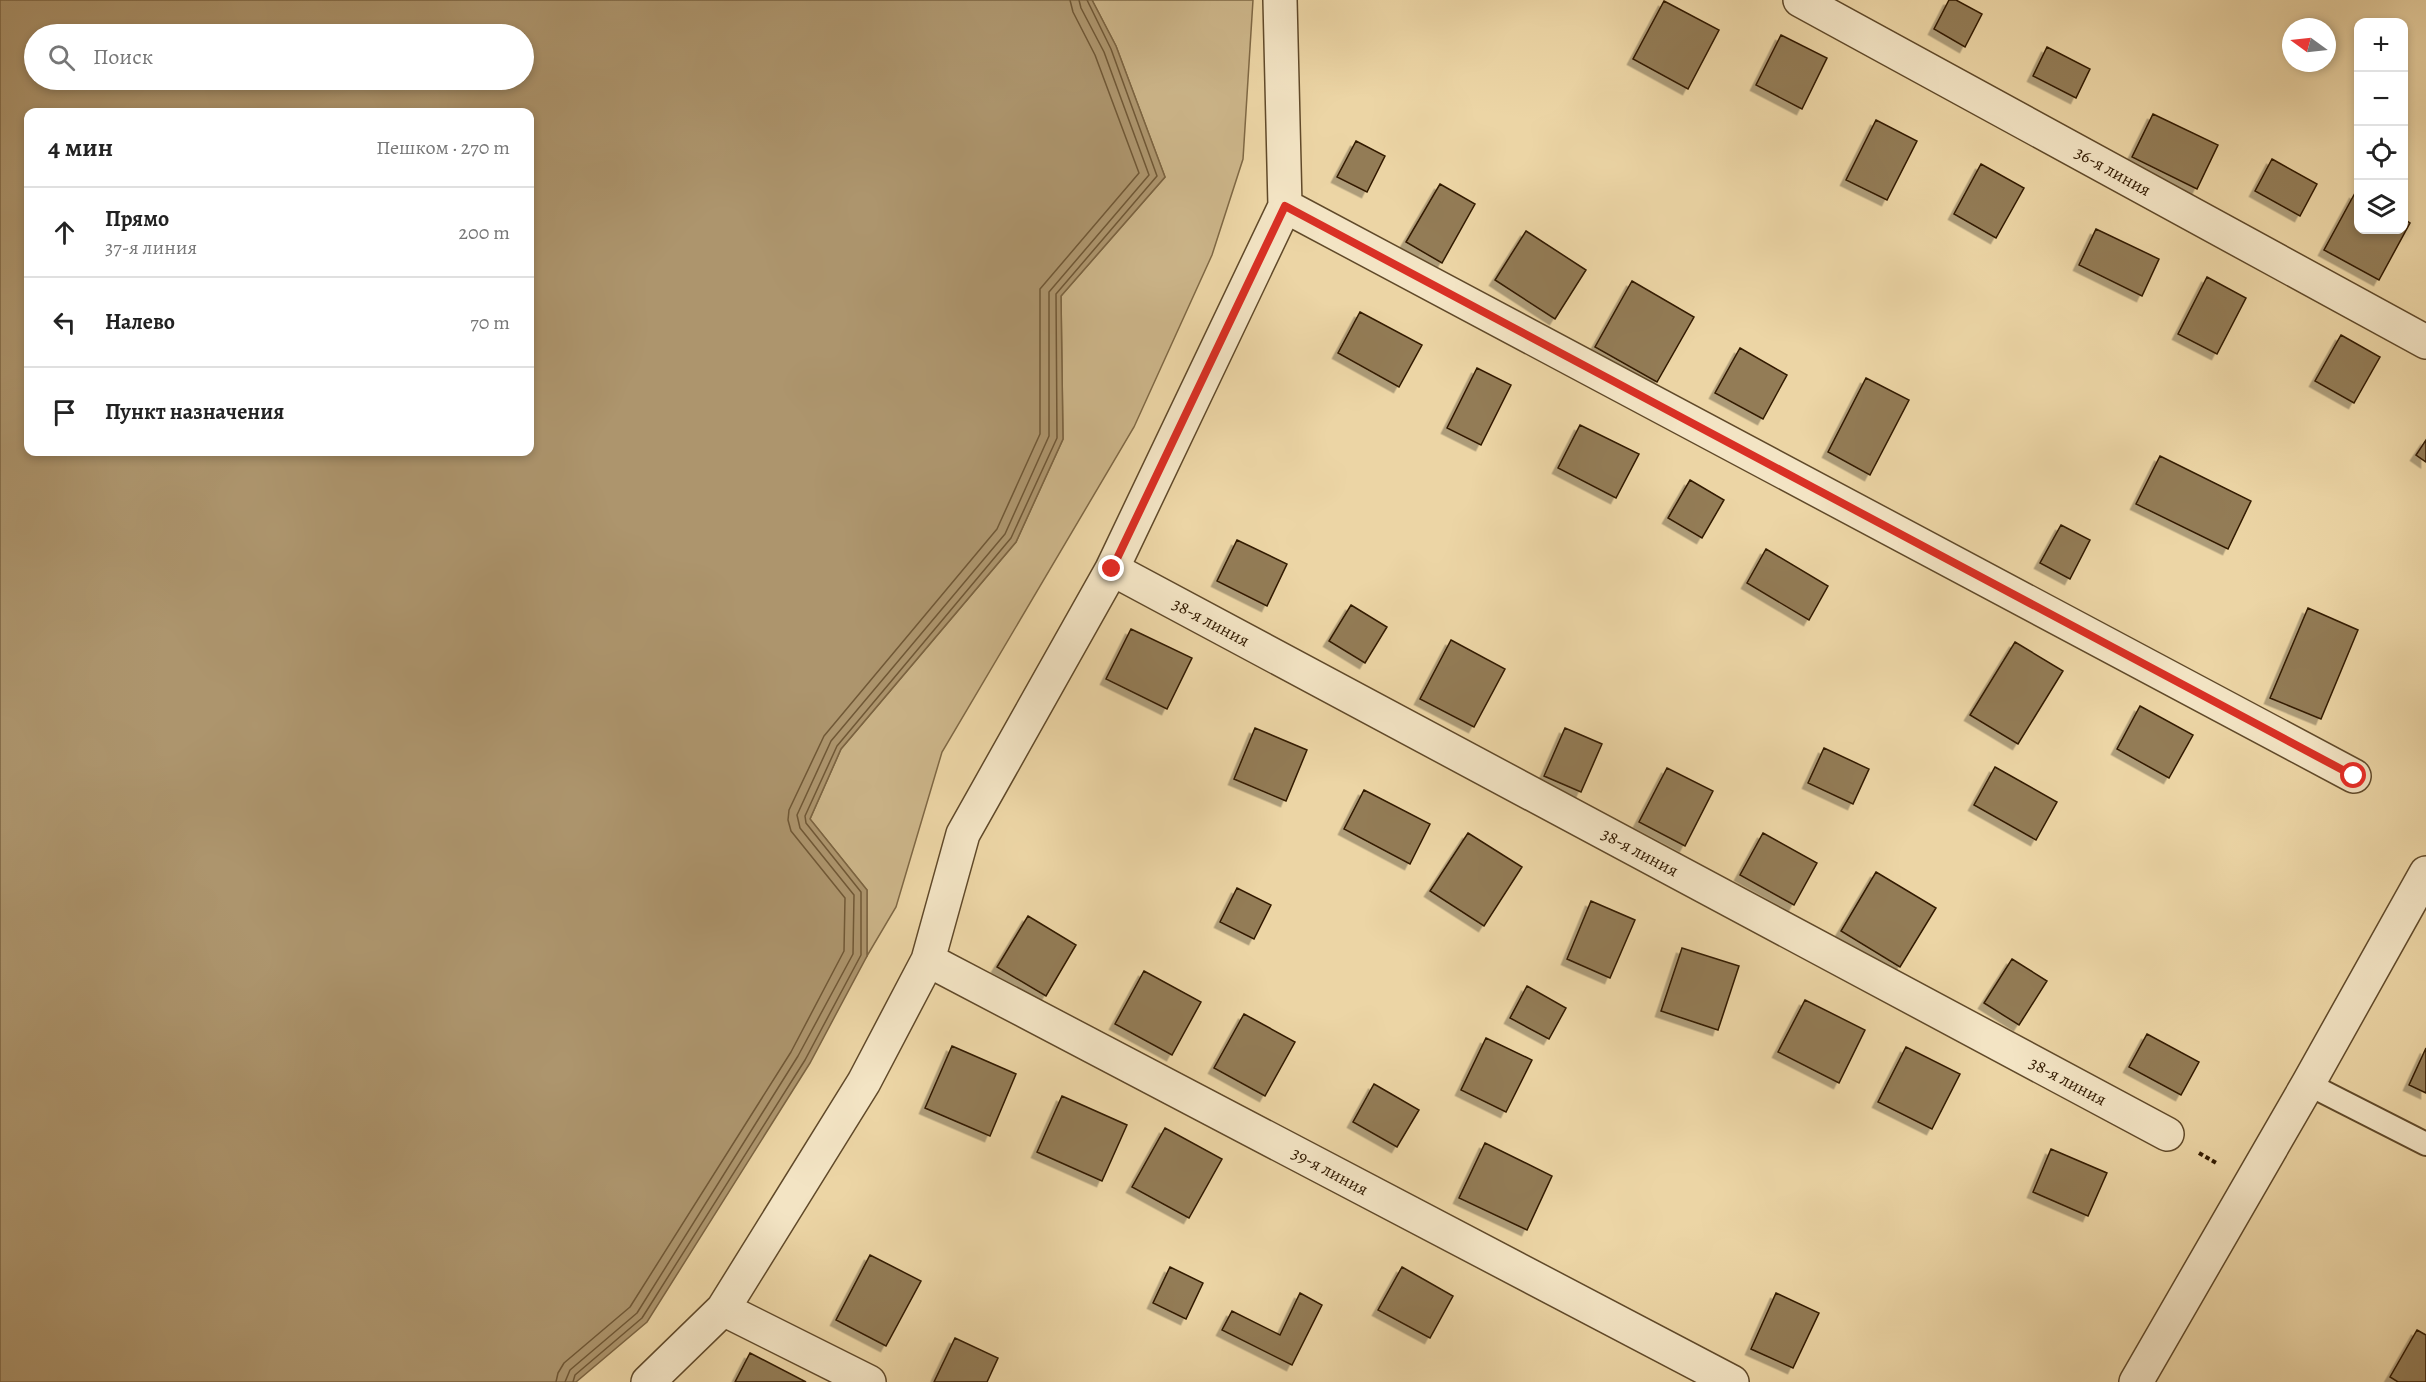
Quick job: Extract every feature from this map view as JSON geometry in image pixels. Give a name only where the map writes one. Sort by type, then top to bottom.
[{"type":"street","points":[[648,1382],[723,1309],[864,1082],[928,960],[963,834],[1112,569],[1285,206],[1280,0]]},
{"type":"street","name":"36-я линия","points":[[1800,0],[2426,342]]},
{"type":"street","points":[[1285,206],[2354,776]]},
{"type":"street","name":"38-я линия","points":[[1112,569],[2167,1134]]},
{"type":"street","points":[[2143,1379],[2249,1183],[2308,1084],[2426,873]]},
{"type":"street","name":"39-я линия","points":[[928,960],[1732,1382]]},
{"type":"street","points":[[723,1309],[869,1382]]},
{"type":"lane","points":[[2308,1084],[2426,1144]]},
{"type":"path","points":[[2167,1134],[2249,1183]]},
{"type":"shaded area","points":[[1092,0],[1253,0],[1243,159],[1212,255],[1134,427],[942,752],[896,907],[867,956],[867,890],[810,819],[841,749],[1016,542],[1063,439],[1061,296],[1165,177],[1116,46]]},
{"type":"water","points":[[0,0],[1092,0],[1116,46],[1165,177],[1061,296],[1063,439],[1016,542],[841,749],[810,819],[867,890],[867,956],[810,1063],[647,1322],[576,1382],[0,1382]]},
{"type":"building","points":[[1949,0],[1956,0],[1982,14],[1965,47],[1934,29]]},
{"type":"building","points":[[1664,1],[1719,30],[1688,89],[1633,59]]},
{"type":"building","points":[[1781,35],[1827,58],[1802,109],[1756,85]]},
{"type":"building","points":[[2047,47],[2090,69],[2076,98],[2033,76]]},
{"type":"building","points":[[2153,114],[2218,145],[2197,189],[2132,157]]},
{"type":"building","points":[[1876,120],[1917,141],[1887,200],[1846,180]]},
{"type":"building","points":[[1356,141],[1385,156],[1367,192],[1337,177]]},
{"type":"building","points":[[2272,159],[2317,184],[2300,216],[2255,191]]},
{"type":"building","points":[[1981,164],[2024,188],[1996,238],[1954,214]]},
{"type":"building","points":[[1440,184],[1475,204],[1442,263],[1406,242]]},
{"type":"building","points":[[2354,195],[2354,234],[2404,234],[2379,280],[2324,250]]},
{"type":"building","points":[[2096,229],[2159,259],[2142,296],[2079,265]]},
{"type":"building","points":[[1526,231],[1586,270],[1555,319],[1495,280]]},
{"type":"building","points":[[2207,277],[2246,298],[2217,354],[2178,334]]},
{"type":"building","points":[[1632,281],[1694,317],[1657,382],[1595,347]]},
{"type":"building","points":[[1360,312],[1422,345],[1399,387],[1338,353]]},
{"type":"building","points":[[2341,335],[2380,357],[2354,403],[2315,381]]},
{"type":"building","points":[[1740,348],[1787,375],[1763,419],[1715,393]]},
{"type":"building","points":[[1477,368],[1511,385],[1481,445],[1447,428]]},
{"type":"building","points":[[1866,378],[1909,400],[1870,475],[1828,452]]},
{"type":"building","points":[[1580,425],[1639,454],[1616,498],[1558,468]]},
{"type":"building","points":[[2426,440],[2426,462],[2416,455]]},
{"type":"building","points":[[2160,456],[2251,501],[2228,549],[2136,504]]},
{"type":"building","points":[[1690,480],[1724,500],[1702,538],[1668,518]]},
{"type":"building","points":[[2061,525],[2090,540],[2070,579],[2040,563]]},
{"type":"building","points":[[1237,540],[1287,564],[1267,606],[1217,581]]},
{"type":"building","points":[[1766,549],[1828,586],[1809,620],[1747,583]]},
{"type":"building","points":[[1351,605],[1387,627],[1365,663],[1329,641]]},
{"type":"building","points":[[2308,608],[2358,630],[2321,719],[2270,698]]},
{"type":"building","points":[[1131,629],[1192,658],[1167,709],[1106,679]]},
{"type":"building","points":[[1451,640],[1505,669],[1474,727],[1420,699]]},
{"type":"building","points":[[2015,642],[2063,671],[2018,744],[1970,715]]},
{"type":"building","points":[[2140,706],[2193,735],[2169,778],[2117,749]]},
{"type":"building","points":[[1255,728],[1307,750],[1286,801],[1234,779]]},
{"type":"building","points":[[1565,728],[1602,744],[1581,792],[1544,776]]},
{"type":"building","points":[[1824,748],[1869,769],[1853,804],[1808,783]]},
{"type":"building","points":[[1995,767],[2057,802],[2036,840],[1974,805]]},
{"type":"building","points":[[1667,768],[1713,791],[1685,846],[1639,822]]},
{"type":"building","points":[[1364,790],[1430,824],[1410,864],[1344,829]]},
{"type":"building","points":[[1468,833],[1522,867],[1484,926],[1430,891]]},
{"type":"building","points":[[1763,833],[1817,863],[1794,905],[1740,875]]},
{"type":"building","points":[[1876,872],[1936,908],[1900,967],[1841,931]]},
{"type":"building","points":[[1237,888],[1271,905],[1254,939],[1220,922]]},
{"type":"building","points":[[1591,901],[1635,920],[1610,978],[1567,959]]},
{"type":"building","points":[[1028,916],[1076,945],[1046,996],[997,967]]},
{"type":"building","points":[[1682,948],[1739,966],[1718,1030],[1661,1011]]},
{"type":"building","points":[[2012,959],[2047,981],[2019,1025],[1984,1003]]},
{"type":"building","points":[[1144,971],[1201,1002],[1172,1055],[1115,1024]]},
{"type":"building","points":[[1527,986],[1566,1008],[1549,1039],[1510,1018]]},
{"type":"building","points":[[1805,1000],[1865,1030],[1839,1083],[1778,1052]]},
{"type":"building","points":[[1244,1014],[1295,1042],[1265,1096],[1214,1068]]},
{"type":"building","points":[[2147,1034],[2199,1062],[2181,1095],[2129,1067]]},
{"type":"building","points":[[1486,1038],[1532,1060],[1506,1112],[1461,1090]]},
{"type":"building","points":[[952,1046],[1016,1074],[990,1136],[925,1108]]},
{"type":"building","points":[[1906,1047],[1960,1074],[1932,1129],[1878,1102]]},
{"type":"building","points":[[2426,1048],[2426,1093],[2409,1085]]},
{"type":"building","points":[[1374,1084],[1419,1110],[1397,1147],[1353,1122]]},
{"type":"building","points":[[1062,1096],[1127,1125],[1102,1181],[1037,1152]]},
{"type":"building","points":[[1165,1128],[1222,1159],[1189,1218],[1132,1187]]},
{"type":"building","points":[[1485,1143],[1552,1176],[1527,1230],[1459,1198]]},
{"type":"building","points":[[2051,1149],[2107,1173],[2088,1216],[2033,1192]]},
{"type":"building","points":[[870,1255],[921,1281],[886,1346],[836,1320]]},
{"type":"building","points":[[1170,1267],[1203,1283],[1186,1319],[1153,1303]]},
{"type":"building","points":[[1402,1267],[1453,1296],[1430,1338],[1378,1310]]},
{"type":"building","points":[[1300,1293],[1322,1305],[1292,1365],[1222,1330],[1232,1311],[1280,1335]]},
{"type":"building","points":[[1776,1293],[1819,1313],[1793,1368],[1751,1349]]},
{"type":"building","points":[[2417,1330],[2426,1335],[2426,1382],[2398,1382],[2390,1377]]},
{"type":"building","points":[[955,1338],[998,1358],[987,1382],[934,1382]]},
{"type":"building","points":[[750,1353],[806,1382],[735,1382]]},
{"type":"route","points":[[1112,569],[1285,206],[2354,776]]}]
